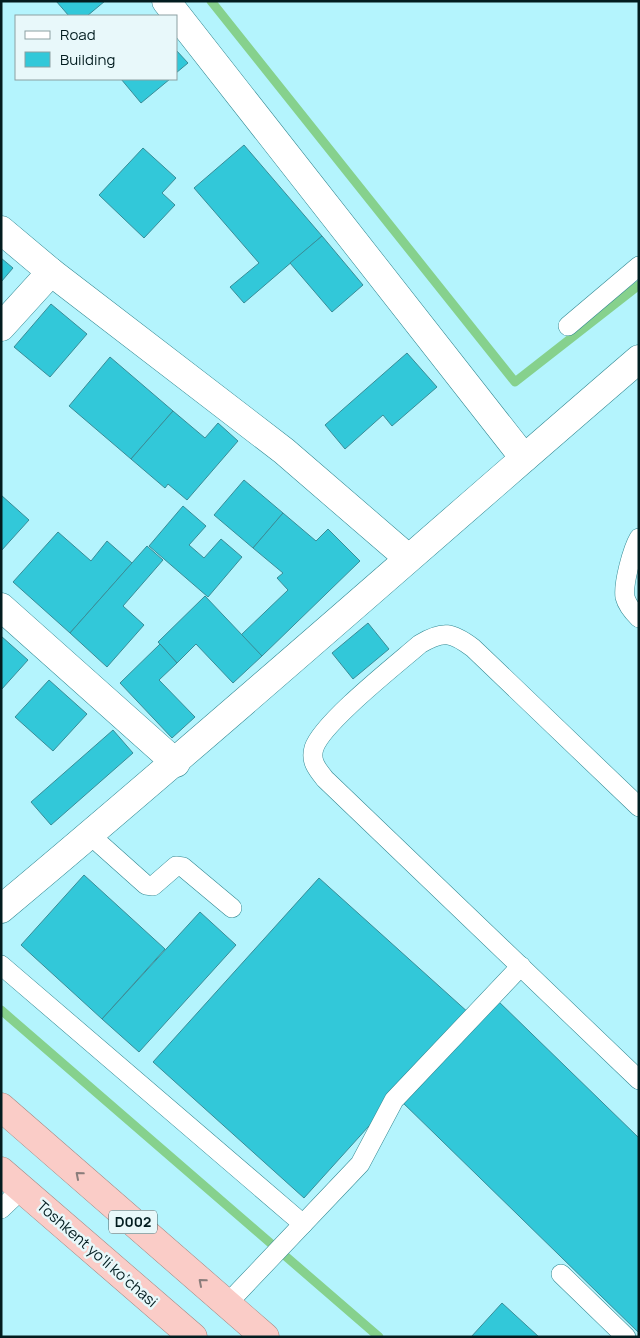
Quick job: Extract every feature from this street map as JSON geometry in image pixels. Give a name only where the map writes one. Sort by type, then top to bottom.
[{"type":"highway","name":"D002","points":[[1,1107],[265,1337]]},
{"type":"highway","name":"Toshkent yo‘li ko‘chasi","points":[[1,1171],[193,1337]]},
{"type":"street","points":[[166,1],[177,15]]},
{"type":"street","points":[[178,16],[524,458]]},
{"type":"street","points":[[1,230],[51,272],[284,451],[408,558]]},
{"type":"street","points":[[1,327],[51,272]]},
{"type":"street","points":[[1,909],[176,763],[408,558],[639,359]]},
{"type":"street","points":[[1,607],[176,763]]},
{"type":"lane","points":[[568,326],[639,266]]},
{"type":"lane","points":[[639,538],[632,558],[625,597],[629,606],[639,618]]},
{"type":"lane","points":[[639,807],[473,648],[457,636],[436,634],[420,644],[328,725],[314,748],[314,765],[325,779],[639,1080]]},
{"type":"lane","points":[[90,835],[146,885],[153,886],[176,866],[183,867],[232,908]]},
{"type":"lane","points":[[1,965],[297,1231]]},
{"type":"lane","points":[[227,1304],[360,1164],[394,1100],[521,966]]},
{"type":"lane","points":[[1,1209],[22,1189]]},
{"type":"lane","points":[[561,1274],[626,1337]]},
{"type":"building","points":[[56,1],[105,1],[88,15],[68,15]]},
{"type":"building","points":[[178,52],[188,63],[178,71]]},
{"type":"building","points":[[122,80],[169,80],[141,103]]},
{"type":"building","points":[[244,145],[322,236],[244,303],[230,287],[259,263],[194,188]]},
{"type":"building","points":[[143,148],[176,178],[162,193],[175,205],[144,238],[99,195]]},
{"type":"building","points":[[322,236],[363,285],[332,312],[290,263]]},
{"type":"building","points":[[1,258],[13,268],[1,282]]},
{"type":"building","points":[[51,304],[87,334],[50,377],[14,347]]},
{"type":"building","points":[[407,353],[437,387],[392,426],[383,415],[345,449],[325,425]]},
{"type":"building","points":[[110,357],[173,411],[131,459],[69,406]]},
{"type":"building","points":[[173,411],[205,438],[218,423],[238,441],[187,500],[168,484],[165,488],[131,459]]},
{"type":"building","points":[[244,480],[283,513],[253,548],[214,515]]},
{"type":"building","points":[[1,495],[29,520],[1,551]]},
{"type":"building","points":[[183,506],[206,526],[189,545],[204,558],[221,539],[242,557],[208,597],[149,546]]},
{"type":"building","points":[[283,513],[316,541],[328,529],[360,561],[262,656],[241,635],[288,590],[277,578],[283,573],[253,548]]},
{"type":"building","points":[[58,532],[91,561],[107,541],[132,563],[70,633],[13,582]]},
{"type":"building","points":[[147,546],[163,560],[123,606],[144,625],[107,667],[70,633]]},
{"type":"building","points":[[205,596],[262,656],[233,683],[196,644],[177,663],[158,642]]},
{"type":"building","points":[[368,623],[389,649],[353,679],[332,653]]},
{"type":"building","points":[[1,636],[28,660],[1,690]]},
{"type":"building","points":[[160,644],[177,663],[159,680],[195,717],[172,738],[120,683]]},
{"type":"building","points":[[49,680],[87,714],[53,751],[15,717]]},
{"type":"building","points":[[113,730],[133,753],[51,825],[31,802]]},
{"type":"building","points":[[84,875],[165,949],[102,1019],[21,945]]},
{"type":"building","points":[[319,878],[470,1014],[304,1198],[153,1062]]},
{"type":"building","points":[[200,912],[236,945],[139,1052],[102,1019]]},
{"type":"building","points":[[496,999],[639,1138],[639,1333],[399,1099]]},
{"type":"building","points":[[502,1303],[539,1337],[471,1337]]},
{"type":"waterway","points":[[211,1],[515,382],[639,285]]},
{"type":"waterway","points":[[1,1010],[379,1337]]}]
